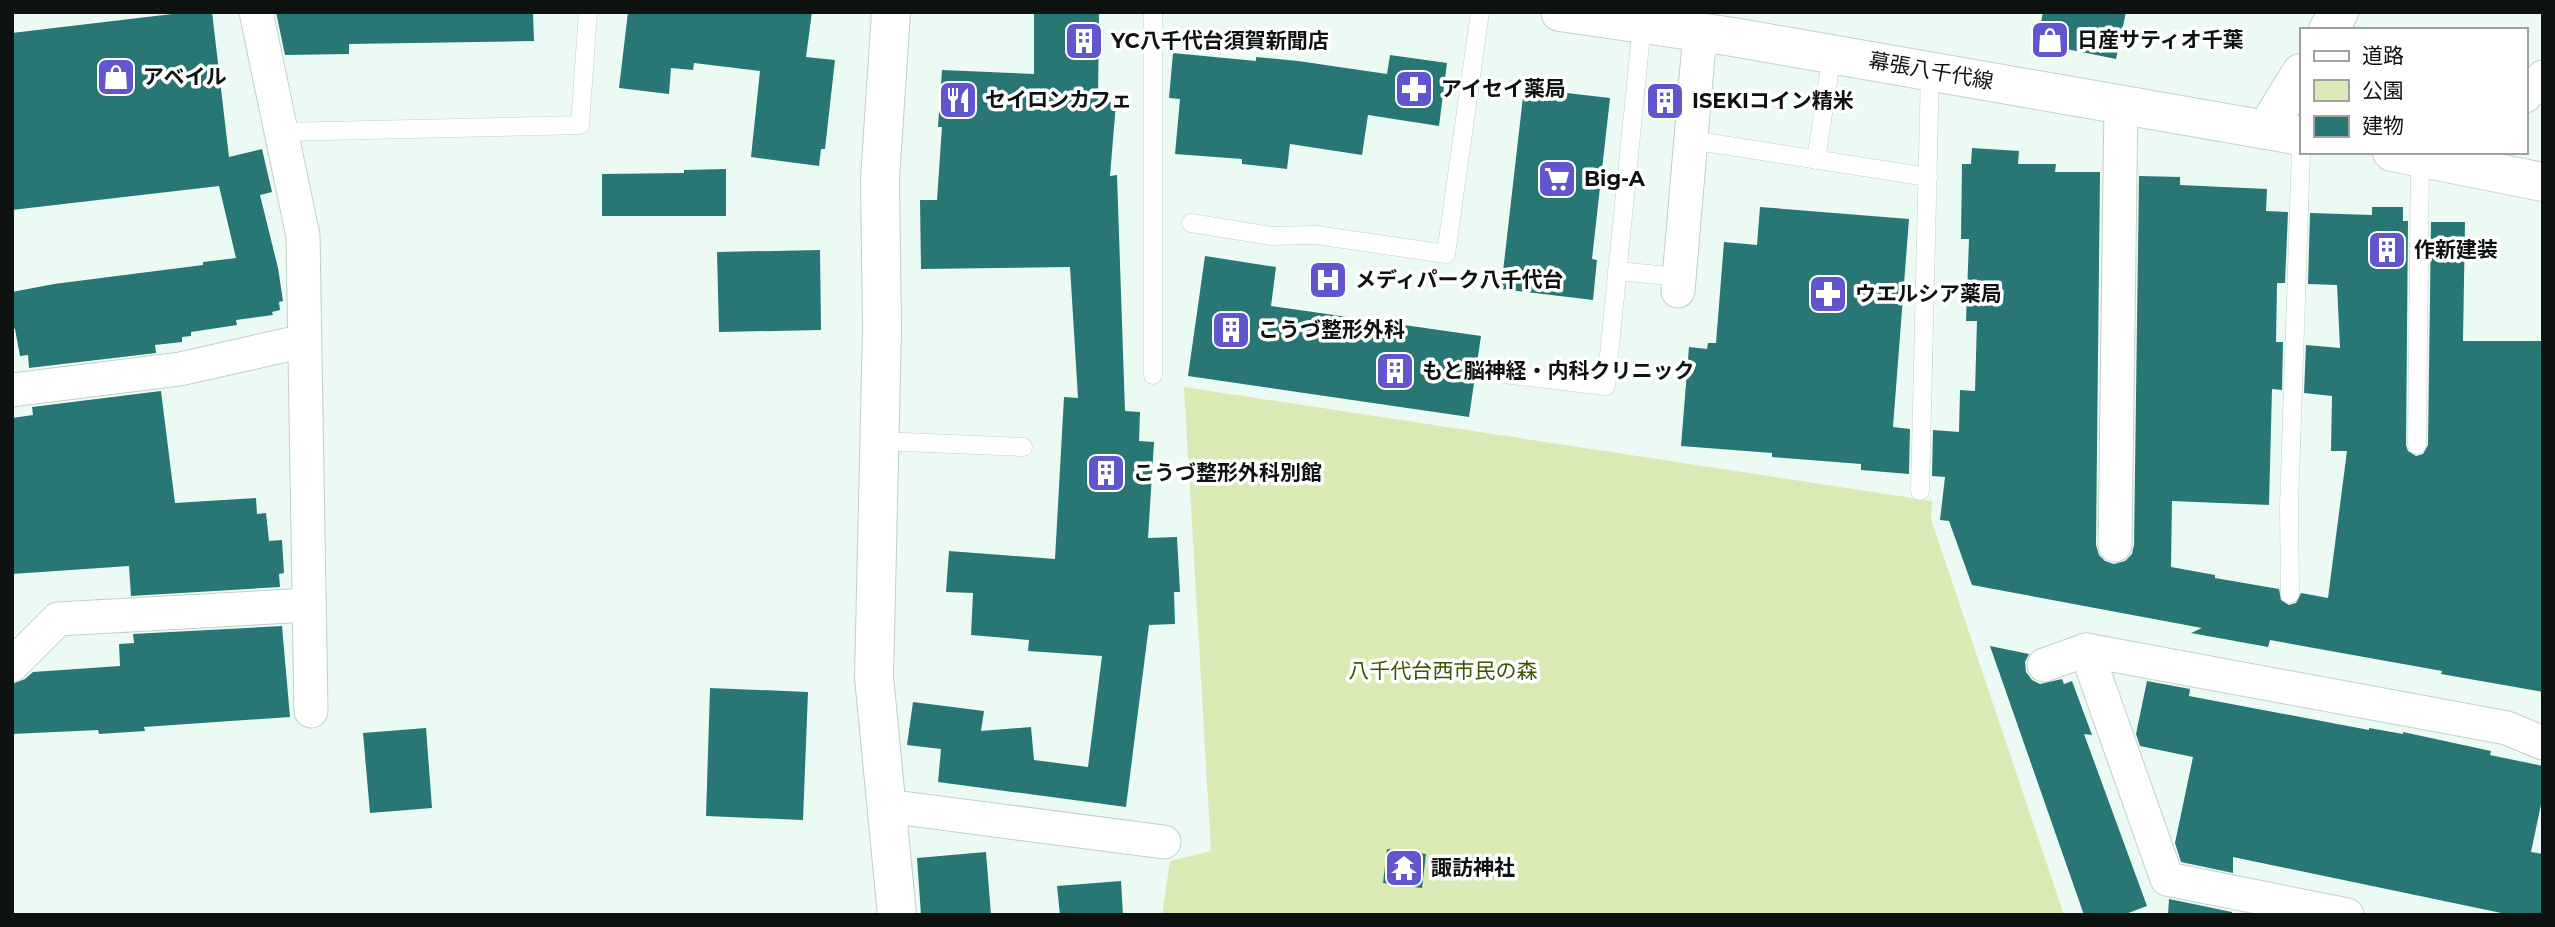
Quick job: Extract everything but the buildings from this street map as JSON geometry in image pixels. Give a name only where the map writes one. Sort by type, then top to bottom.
[{"type":"street","points":[[256,12],[303,236],[311,711]]},
{"type":"street","points":[[891,12],[880,179],[882,329],[874,677],[897,915]]},
{"type":"street","name":"幕張八千代線","points":[[1560,12],[1832,54],[2284,133]]},
{"type":"street","points":[[1679,284],[1700,32]]},
{"type":"street","points":[[2284,133],[2300,77]]},
{"type":"street","points":[[2527,94],[2543,78]]},
{"type":"street","points":[[2115,545],[2121,104]]},
{"type":"street","points":[[2406,155],[2467,159],[2543,182]]},
{"type":"street","points":[[12,390],[180,369],[304,341]]},
{"type":"street","points":[[12,665],[58,619],[309,606]]},
{"type":"street","points":[[2087,650],[2167,879],[2257,906],[2347,915]]},
{"type":"street","points":[[2044,665],[2087,650],[2507,728],[2543,743]]},
{"type":"street","points":[[887,806],[1164,842]]},
{"type":"lane","points":[[281,132],[580,125],[589,12]]},
{"type":"lane","points":[[1153,12],[1153,375]]},
{"type":"lane","points":[[1191,223],[1272,236],[1316,235],[1446,254],[1480,12]]},
{"type":"lane","points":[[1504,374],[1606,386],[1642,24]]},
{"type":"lane","points":[[1816,160],[1832,54]]},
{"type":"lane","points":[[1920,491],[1930,72]]},
{"type":"lane","points":[[1691,139],[1928,177]]},
{"type":"lane","points":[[2290,594],[2289,506],[2301,154]]},
{"type":"lane","points":[[2406,155],[2417,445]]},
{"type":"lane","points":[[1617,271],[1679,284]]},
{"type":"lane","points":[[880,441],[1023,447]]},
{"type":"green space","name":"八千代台西市民の森","points":[[1184,387],[1932,501],[1931,519],[2064,915],[1162,915],[1170,861],[1211,851]]},
{"type":"place","name":"日産サティオ千葉","points":[[2050,40]]},
{"type":"place","name":"YC八千代台須賀新聞店","points":[[1084,41]]},
{"type":"place","name":"アベイル","points":[[116,77]]},
{"type":"place","name":"アイセイ薬局","points":[[1414,89]]},
{"type":"place","name":"セイロンカフェ","points":[[958,100]]},
{"type":"place","name":"ISEKIコイン精米","points":[[1665,101]]},
{"type":"place","name":"Big-A","points":[[1557,179]]},
{"type":"place","name":"作新建装","points":[[2387,250]]},
{"type":"place","name":"メディパーク八千代台","points":[[1328,280]]},
{"type":"place","name":"ウエルシア薬局","points":[[1828,294]]},
{"type":"place","name":"こうづ整形外科","points":[[1231,330]]},
{"type":"place","name":"もと脳神経・内科クリニック","points":[[1395,371]]},
{"type":"place","name":"こうづ整形外科別館","points":[[1106,473]]},
{"type":"place","name":"諏訪神社","points":[[1404,868]]}]
